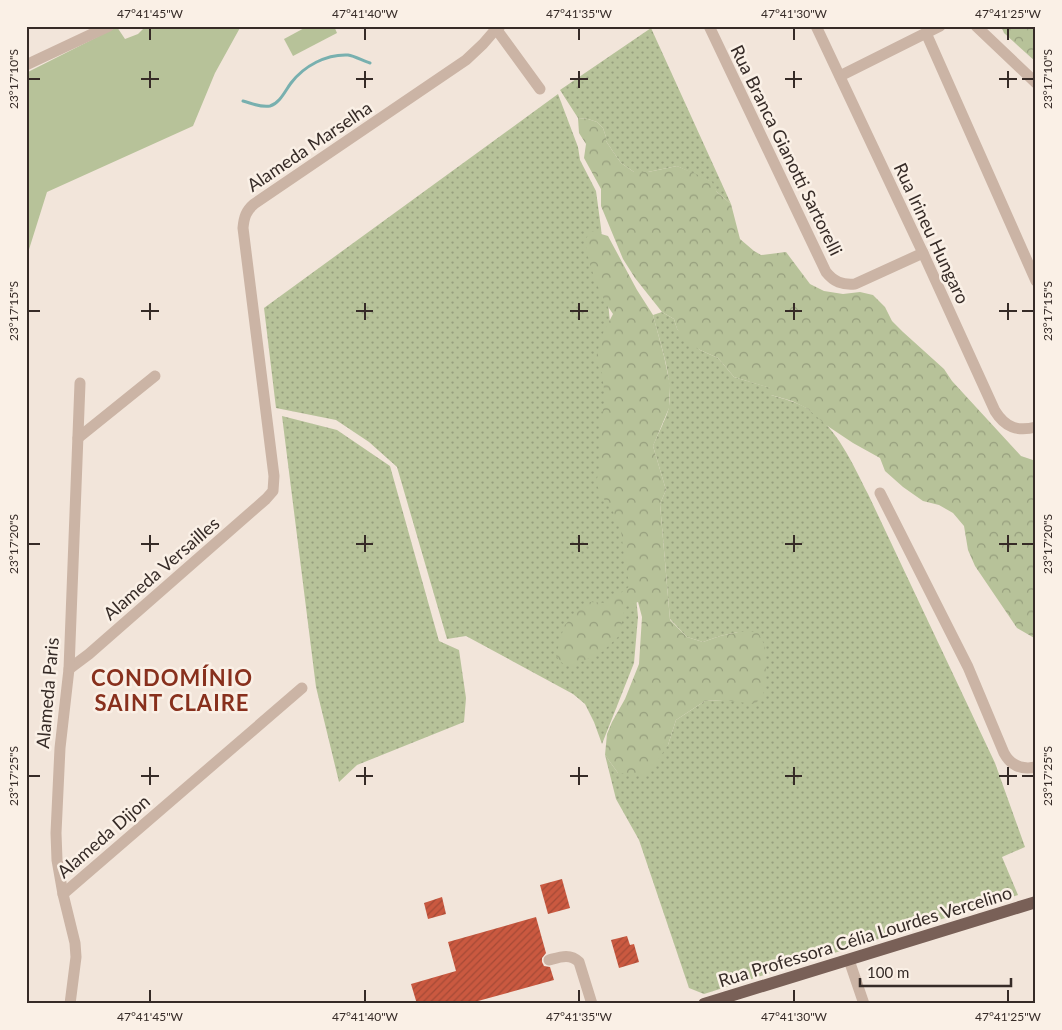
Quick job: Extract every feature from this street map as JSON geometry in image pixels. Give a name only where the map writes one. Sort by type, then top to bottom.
[{"type":"main road","name":"Rua Professora Célia Lourdes Vercelino","points":[[704,1004],[1036,902]]},
{"type":"street","points":[[26,66],[108,26]]},
{"type":"street","name":"Rua Branca Gianotti Sartorelli","points":[[709,26],[826,272],[838,283],[854,284],[923,253]]},
{"type":"street","name":"Rua Irineu Hungaro","points":[[816,26],[995,411],[1007,425],[1016,429],[1026,430],[1036,427]]},
{"type":"street","points":[[840,76],[940,26]]},
{"type":"street","points":[[976,26],[1036,83]]},
{"type":"street","points":[[496,27],[540,89]]},
{"type":"street","name":"Alameda Marselha","points":[[273,490],[274,476],[243,228],[246,213],[254,204],[466,60],[483,44],[496,27]]},
{"type":"street","points":[[926,33],[1036,281]]},
{"type":"street","points":[[78,438],[155,376]]},
{"type":"street","name":"Alameda Paris","points":[[70,1004],[76,949],[57,860],[56,833],[60,748],[69,669],[80,382]]},
{"type":"street","name":"Alameda Versailles","points":[[69,669],[89,654],[266,499],[273,490]]},
{"type":"street","points":[[880,492],[968,667],[1004,753],[1014,765],[1021,768],[1036,767]]},
{"type":"street","name":"Alameda Dijon","points":[[63,894],[302,688]]},
{"type":"street","points":[[549,960],[566,956],[577,959],[592,1004]]},
{"type":"street","points":[[848,960],[864,1004]]},
{"type":"green space","points":[[146,26],[241,26],[215,73],[193,126],[47,192],[26,259],[26,73],[117,27],[125,39],[138,34]]},
{"type":"green space","points":[[308,26],[334,26],[337,33],[293,56],[284,39]]},
{"type":"green space","points":[[1001,26],[1036,26],[1036,62],[1004,33]]},
{"type":"green space","points":[[651,28],[731,204],[717,192],[709,181],[677,166],[648,172],[634,172],[621,163],[606,141],[603,128],[597,122],[578,118],[560,90]]},
{"type":"green space","points":[[558,94],[578,147],[580,160],[596,191],[638,617],[634,663],[602,744],[585,704],[573,694],[466,636],[447,639],[397,467],[369,442],[336,420],[276,408],[264,308]]},
{"type":"green space","points":[[578,118],[597,122],[603,128],[606,141],[621,163],[634,172],[648,172],[677,166],[712,182],[717,192],[731,204],[740,239],[754,251],[761,255],[786,252],[810,284],[824,291],[843,294],[860,292],[873,295],[885,307],[892,321],[944,369],[952,381],[1021,456],[1036,461],[1036,639],[1017,628],[975,566],[968,550],[964,526],[953,513],[939,505],[923,501],[903,487],[885,471],[880,458],[826,425],[808,409],[792,401],[771,395],[770,388],[734,377],[718,358],[687,342],[677,329],[674,319],[662,312],[635,278],[623,259],[601,206],[601,189],[584,158],[586,144],[579,133]]},
{"type":"green space","points":[[591,231],[608,236],[637,290],[653,315],[670,385],[669,408],[653,446],[666,490],[660,504],[670,620],[687,637],[703,642],[738,632],[758,632],[765,646],[766,683],[763,695],[756,703],[723,700],[705,701],[676,720],[668,745],[647,776],[618,773],[605,755],[607,734],[625,699],[639,664],[642,617],[638,602],[625,607],[619,636],[602,652],[577,664],[565,666],[556,656],[564,626],[576,613],[590,602],[607,603],[630,586],[625,565],[621,530],[611,507],[603,498],[596,483],[601,461],[601,422],[605,398],[602,373],[595,361],[602,335],[613,314],[599,289],[589,259],[585,240]]},
{"type":"green space","points":[[662,312],[674,319],[677,329],[700,350],[718,358],[734,377],[771,388],[771,395],[795,403],[819,417],[843,447],[868,494],[995,763],[1025,847],[1002,857],[1018,895],[704,994],[689,988],[639,840],[616,799],[605,755],[618,773],[668,745],[676,720],[705,701],[723,700],[738,632],[703,642],[687,637],[670,619],[660,504],[666,490],[653,446],[665,420],[670,395],[668,372],[653,315]]},
{"type":"green space","points":[[282,416],[337,430],[390,466],[439,641],[459,650],[466,698],[464,722],[357,765],[339,782],[316,687]]},
{"type":"building","points":[[562,879],[570,908],[548,914],[540,885]]},
{"type":"building","points":[[442,897],[446,914],[428,919],[424,903]]},
{"type":"building","points":[[536,917],[546,953],[542,958],[542,962],[544,966],[550,967],[554,980],[467,1004],[417,1004],[411,984],[456,971],[448,942]]},
{"type":"building","points":[[627,936],[630,945],[634,944],[639,962],[619,968],[611,940]]},
{"type":"waterway","points":[[243,101],[263,106],[274,104],[302,71],[324,59],[348,55],[370,63]]},
{"type":"district","name":"CONDOMÍNIO SAINT CLAIRE","points":[[172,690]]}]
